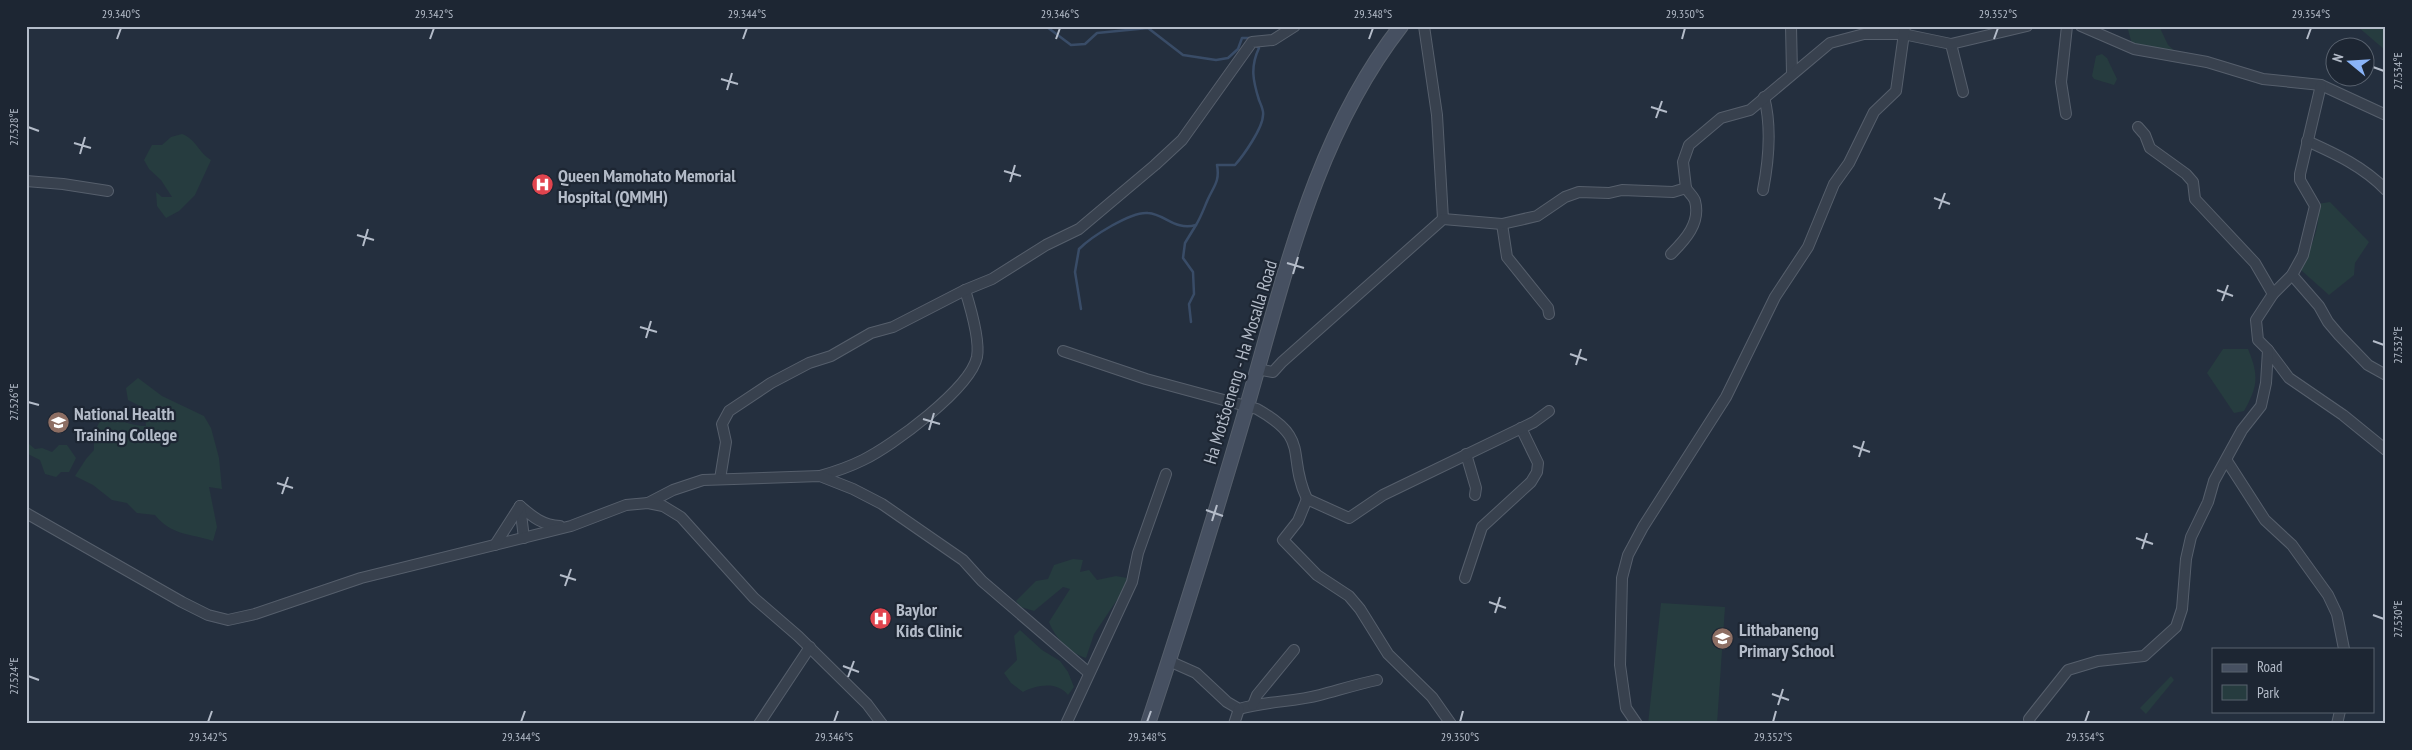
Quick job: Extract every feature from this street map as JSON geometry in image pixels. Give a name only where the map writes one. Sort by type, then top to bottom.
[{"type":"main road","name":"Ha Motšoeneng - Ha Mosalla Road","points":[[1148,724],[1247,406],[1312,186],[1357,93],[1385,46],[1401,26]]},
{"type":"street","points":[[720,479],[726,442],[722,424],[730,411],[745,398],[808,363],[831,356],[871,333],[893,327],[965,290],[992,279],[1046,245],[1079,229],[1182,140],[1252,42],[1273,40],[1295,26]]},
{"type":"street","points":[[1424,26],[1437,115],[1443,220]]},
{"type":"street","points":[[1790,26],[1792,73]]},
{"type":"street","points":[[1671,254],[1691,233],[1694,219],[1695,201],[1686,188],[1683,162],[1689,144],[1721,118],[1750,110],[1830,43],[1881,30],[1904,30],[1951,44],[2027,26]]},
{"type":"street","points":[[2066,114],[2061,82],[2067,26]]},
{"type":"street","points":[[2081,26],[2134,49],[2207,62],[2263,79],[2322,85],[2386,115]]},
{"type":"street","points":[[1637,724],[1626,708],[1620,665],[1622,578],[1628,556],[1643,527],[1726,397],[1775,297],[1808,247],[1834,184],[1850,162],[1874,112],[1896,91],[1904,30]]},
{"type":"street","points":[[1951,44],[1963,92]]},
{"type":"street","points":[[2322,85],[2300,174],[2300,180],[2315,206],[2307,244],[2292,275],[2273,294],[2256,320],[2258,340],[2290,378],[2343,415],[2386,450]]},
{"type":"street","points":[[1763,190],[1769,127],[1764,97]]},
{"type":"street","points":[[2138,127],[2145,135],[2150,148],[2186,174],[2193,182],[2196,199],[2255,263],[2273,294]]},
{"type":"street","points":[[2308,141],[2372,176],[2386,190]]},
{"type":"street","points":[[26,181],[63,184],[108,192]]},
{"type":"street","points":[[1257,369],[1273,372],[1443,220],[1502,224],[1538,216],[1565,197],[1579,192],[1609,193],[1622,190],[1673,192],[1686,188]]},
{"type":"street","points":[[1502,224],[1507,257],[1548,308],[1549,314]]},
{"type":"street","points":[[2292,275],[2319,306],[2328,322],[2339,335],[2368,365],[2386,375]]},
{"type":"street","points":[[26,512],[208,615],[228,620],[255,614],[361,578],[571,526],[626,505],[648,502],[673,490],[703,480],[820,476],[864,460],[940,405],[971,371],[977,356],[977,343],[965,290]]},
{"type":"street","points":[[2030,724],[2029,719],[2068,670],[2098,661],[2144,656],[2176,627],[2182,609],[2186,559],[2191,537],[2208,502],[2214,481],[2227,461],[2242,430],[2261,406],[2266,383],[2268,350]]},
{"type":"street","points":[[1063,351],[1146,379],[1257,409],[1276,420],[1292,437],[1297,451],[1299,483],[1307,499],[1349,518],[1383,495],[1534,422],[1548,411]]},
{"type":"street","points":[[1464,578],[1482,527],[1531,482],[1537,472],[1538,463],[1521,428]]},
{"type":"street","points":[[1466,454],[1476,488],[1475,495]]},
{"type":"street","points":[[2227,461],[2265,520],[2292,545],[2328,595],[2337,614],[2344,648]]},
{"type":"street","points":[[1066,724],[1132,582],[1138,553],[1166,474]]},
{"type":"street","points":[[820,476],[853,489],[882,504],[964,560],[982,581],[1089,673]]},
{"type":"street","points":[[1307,499],[1298,521],[1282,540],[1317,575],[1349,596],[1360,609],[1388,654],[1432,697],[1451,724]]},
{"type":"street","points":[[648,502],[663,506],[681,517],[754,598],[810,647],[867,704],[882,724]]},
{"type":"street","points":[[520,506],[537,520],[548,525],[571,526]]},
{"type":"street","points":[[520,506],[524,538]]},
{"type":"street","points":[[495,545],[520,506]]},
{"type":"street","points":[[759,724],[810,647]]},
{"type":"street","points":[[1253,705],[1256,695],[1294,650]]},
{"type":"street","points":[[1169,661],[1196,673],[1227,702],[1239,709],[1253,705],[1319,696],[1344,687],[1377,680]]},
{"type":"street","points":[[1234,724],[1239,709]]},
{"type":"green space","points":[[2127,26],[2159,26],[2168,45],[2176,52],[2132,44]]},
{"type":"green space","points":[[2357,26],[2386,26],[2386,51],[2374,41],[2374,38],[2371,38]]},
{"type":"green space","points":[[2102,54],[2107,58],[2117,79],[2114,85],[2094,79],[2092,76],[2096,56]]},
{"type":"green space","points":[[182,134],[191,139],[203,154],[211,160],[195,195],[179,211],[166,218],[157,206],[156,192],[162,197],[172,197],[144,160],[152,145],[162,145],[171,137]]},
{"type":"green space","points":[[2330,202],[2369,242],[2355,263],[2354,275],[2329,295],[2301,270],[2317,229],[2317,204]]},
{"type":"green space","points":[[2223,349],[2248,349],[2252,358],[2255,374],[2254,388],[2244,411],[2234,413],[2207,373]]},
{"type":"green space","points":[[138,378],[162,396],[204,416],[211,428],[219,458],[222,489],[209,487],[217,527],[213,541],[182,533],[168,527],[155,515],[137,513],[127,503],[112,500],[93,485],[75,476],[94,450],[94,433],[102,417],[146,426],[144,408],[128,400],[126,388]]},
{"type":"green space","points":[[26,436],[29,444],[35,449],[42,448],[52,452],[59,445],[67,445],[76,458],[69,472],[61,472],[56,477],[45,474],[40,460],[26,453]]},
{"type":"green space","points":[[1073,559],[1083,560],[1080,572],[1089,570],[1097,580],[1116,576],[1127,578],[1123,591],[1094,634],[1086,658],[1074,653],[1064,644],[1055,634],[1049,622],[1070,589],[1063,587],[1034,611],[1021,607],[1016,601],[1036,581],[1048,579],[1054,565]]},
{"type":"green space","points":[[1661,603],[1725,607],[1717,724],[1648,724]]},
{"type":"green space","points":[[1020,630],[1042,650],[1060,661],[1068,672],[1074,687],[1068,695],[1053,686],[1040,686],[1023,692],[1011,683],[1004,673],[1017,660],[1014,636]]},
{"type":"green space","points":[[2171,676],[2174,680],[2146,714],[2140,708]]},
{"type":"waterway","points":[[1039,26],[1047,27],[1071,45],[1085,44],[1097,33],[1148,28],[1183,55],[1216,60],[1228,58],[1238,49],[1242,38],[1249,38],[1251,41]]},
{"type":"waterway","points":[[1081,309],[1075,272],[1079,249],[1092,238],[1122,220],[1141,213],[1154,214],[1182,226],[1196,225],[1216,183],[1218,175],[1217,165],[1235,165],[1247,149],[1260,127],[1263,113],[1254,80],[1254,61],[1259,48],[1255,45]]},
{"type":"waterway","points":[[1191,322],[1189,304],[1194,294],[1193,272],[1183,258],[1185,243],[1196,225]]},
{"type":"place","name":"Queen Mamohato Memorial Hospital (QMMH)","points":[[542,185]]},
{"type":"place","name":"National Health Training College","points":[[58,423]]},
{"type":"place","name":"Baylor Kids Clinic","points":[[880,619]]},
{"type":"place","name":"Lithabaneng Primary School","points":[[1723,639]]}]
